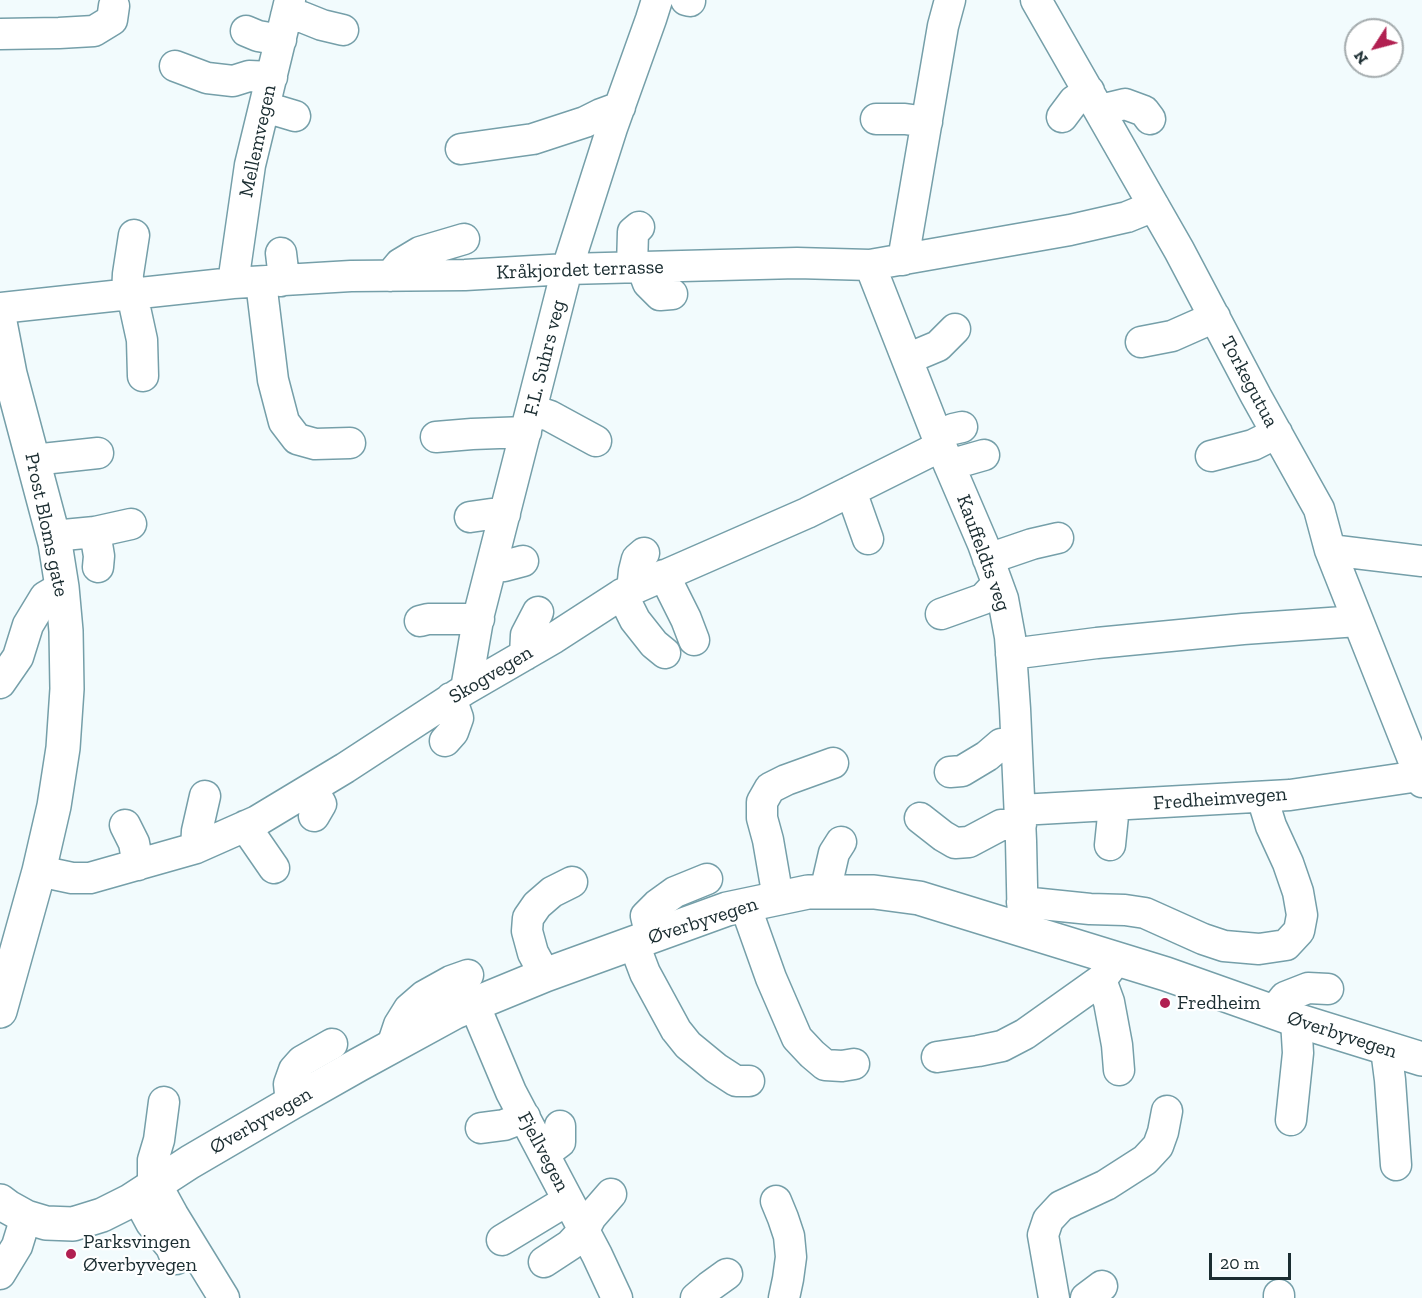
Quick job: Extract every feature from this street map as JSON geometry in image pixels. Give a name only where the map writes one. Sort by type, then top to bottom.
[{"type":"main road","name":"Prost Bloms gate","points":[[0,322],[10,375],[53,536],[62,587],[66,631],[67,689],[63,748],[54,806],[39,871],[0,1011]]},
{"type":"main road","name":"Øverbyvegen","points":[[13,1209],[46,1223],[73,1224],[102,1215],[291,1103],[455,1012],[471,989],[544,975],[727,909],[808,892],[874,892],[919,897],[1023,916],[1109,969],[1166,974],[1284,1016],[1422,1059]]},
{"type":"street","name":"F.L. Suhrs veg","points":[[445,741],[453,732],[458,718],[459,694],[567,269],[657,0]]},
{"type":"street","points":[[903,260],[943,26],[950,0]]},
{"type":"street","name":"Torkegutua","points":[[1036,0],[1215,317],[1225,360],[1277,433],[1296,494],[1319,509],[1330,550],[1421,779]]},
{"type":"street","points":[[0,34],[94,31],[112,20],[114,6]]},
{"type":"street","points":[[246,31],[258,36],[286,19],[302,17],[343,30]]},
{"type":"street","name":"Mellemvegen","points":[[260,276],[250,165],[286,19]]},
{"type":"street","points":[[174,66],[207,78],[233,81],[249,76],[272,77]]},
{"type":"street","points":[[1062,117],[1074,101],[1094,100],[1125,104],[1144,111],[1150,119]]},
{"type":"street","points":[[265,107],[295,116]]},
{"type":"street","points":[[461,148],[533,139],[585,122],[620,107]]},
{"type":"street","points":[[876,119],[927,122]]},
{"type":"street","name":"Kråkjordet terrasse","points":[[0,308],[130,294],[260,276],[465,275],[637,267],[765,254],[796,263],[870,266],[1070,230],[1127,217],[1154,206]]},
{"type":"street","points":[[639,227],[633,232],[637,267],[648,284],[660,295],[672,294]]},
{"type":"street","points":[[134,235],[128,274],[130,294],[142,340],[143,376]]},
{"type":"street","points":[[390,276],[400,264],[420,252],[464,239]]},
{"type":"street","points":[[765,254],[779,275],[782,290]]},
{"type":"street","name":"Kauffeldts veg","points":[[870,266],[907,359],[947,443],[1003,599],[1010,637],[1023,916]]},
{"type":"street","points":[[254,383],[252,339],[260,276]]},
{"type":"street","points":[[260,276],[273,381],[284,422],[297,439],[315,444],[350,443]]},
{"type":"street","points":[[1141,342],[1172,336],[1215,317]]},
{"type":"street","points":[[907,359],[938,346],[955,329]]},
{"type":"street","points":[[436,437],[472,434],[550,416],[596,441]]},
{"type":"street","points":[[1210,456],[1252,445],[1277,433]]},
{"type":"street","name":"Skogvegen","points":[[39,871],[72,878],[90,878],[196,848],[257,820],[313,802],[345,768],[459,694],[627,592],[664,575],[734,531],[766,517],[807,513],[947,443],[984,455]]},
{"type":"street","points":[[33,460],[98,453]]},
{"type":"street","points":[[851,491],[868,539]]},
{"type":"street","points":[[470,517],[505,514]]},
{"type":"street","points":[[53,536],[95,532],[130,524]]},
{"type":"street","points":[[95,532],[99,556],[98,567]]},
{"type":"street","points":[[941,614],[982,599],[993,571],[1032,543],[1058,538]]},
{"type":"street","points":[[1330,550],[1422,561]]},
{"type":"street","points":[[644,553],[637,559],[627,592],[635,620],[664,653]]},
{"type":"street","points":[[492,567],[523,561]]},
{"type":"street","points":[[664,575],[694,640]]},
{"type":"street","points":[[0,683],[18,657],[28,625],[45,597],[62,587]]},
{"type":"street","points":[[525,655],[526,635],[538,612]]},
{"type":"street","points":[[420,621],[479,619]]},
{"type":"street","points":[[1011,654],[1243,629],[1358,621]]},
{"type":"street","points":[[950,772],[962,771],[987,756],[1001,744],[1016,746]]},
{"type":"street","points":[[778,898],[762,818],[762,802],[770,788],[833,763]]},
{"type":"street","name":"Fredheimvegen","points":[[920,818],[955,843],[969,842],[1020,817],[1114,806],[1290,795],[1421,779]]},
{"type":"street","points":[[196,848],[196,831],[205,796]]},
{"type":"street","points":[[1023,916],[1090,909],[1125,910],[1144,913],[1224,946],[1259,949],[1286,945],[1299,932],[1302,915],[1298,892],[1271,826],[1262,797]]},
{"type":"street","points":[[1110,845],[1114,806]]},
{"type":"street","points":[[125,825],[134,843],[138,865]]},
{"type":"street","points":[[245,826],[274,868]]},
{"type":"street","points":[[825,892],[834,853],[841,842]]},
{"type":"street","points":[[707,879],[675,892],[646,916],[642,941],[645,973],[676,1030],[687,1045],[736,1081],[749,1081]]},
{"type":"street","points":[[544,975],[533,953],[527,931],[528,918],[537,905],[552,892],[572,882]]},
{"type":"street","points":[[746,905],[771,978],[798,1038],[825,1065],[854,1064]]},
{"type":"street","points":[[937,1057],[1002,1046],[1030,1031],[1109,969]]},
{"type":"street","points":[[1109,969],[1109,1002],[1119,1070]]},
{"type":"street","points":[[1290,1120],[1298,1053],[1284,1016],[1285,997],[1308,988],[1328,989]]},
{"type":"street","name":"Fjellvegen","points":[[471,989],[511,1092],[617,1298]]},
{"type":"street","points":[[291,1103],[289,1084],[294,1070],[302,1061],[332,1044]]},
{"type":"street","points":[[1386,1049],[1396,1165]]},
{"type":"street","points":[[164,1102],[149,1189],[151,1223],[171,1247],[176,1259]]},
{"type":"street","points":[[1054,1298],[1043,1235],[1048,1220],[1046,1208],[1061,1206],[1106,1185],[1145,1160],[1158,1146],[1167,1111]]},
{"type":"street","points":[[481,1128],[504,1125],[525,1117]]},
{"type":"street","points":[[544,1154],[560,1142],[560,1126]]},
{"type":"street","points":[[149,1189],[173,1215],[224,1298]]},
{"type":"street","points":[[544,1262],[570,1245],[611,1194]]},
{"type":"street","points":[[502,1240],[568,1200]]},
{"type":"street","points":[[776,1201],[789,1236],[791,1257],[784,1298]]},
{"type":"street","points":[[0,1274],[17,1246],[13,1209]]},
{"type":"street","points":[[696,1298],[727,1274]]},
{"type":"place","name":"Fredheim","points":[[1165,1003]]},
{"type":"place","name":"Parksvingen Øverbyvegen","points":[[71,1254]]}]
